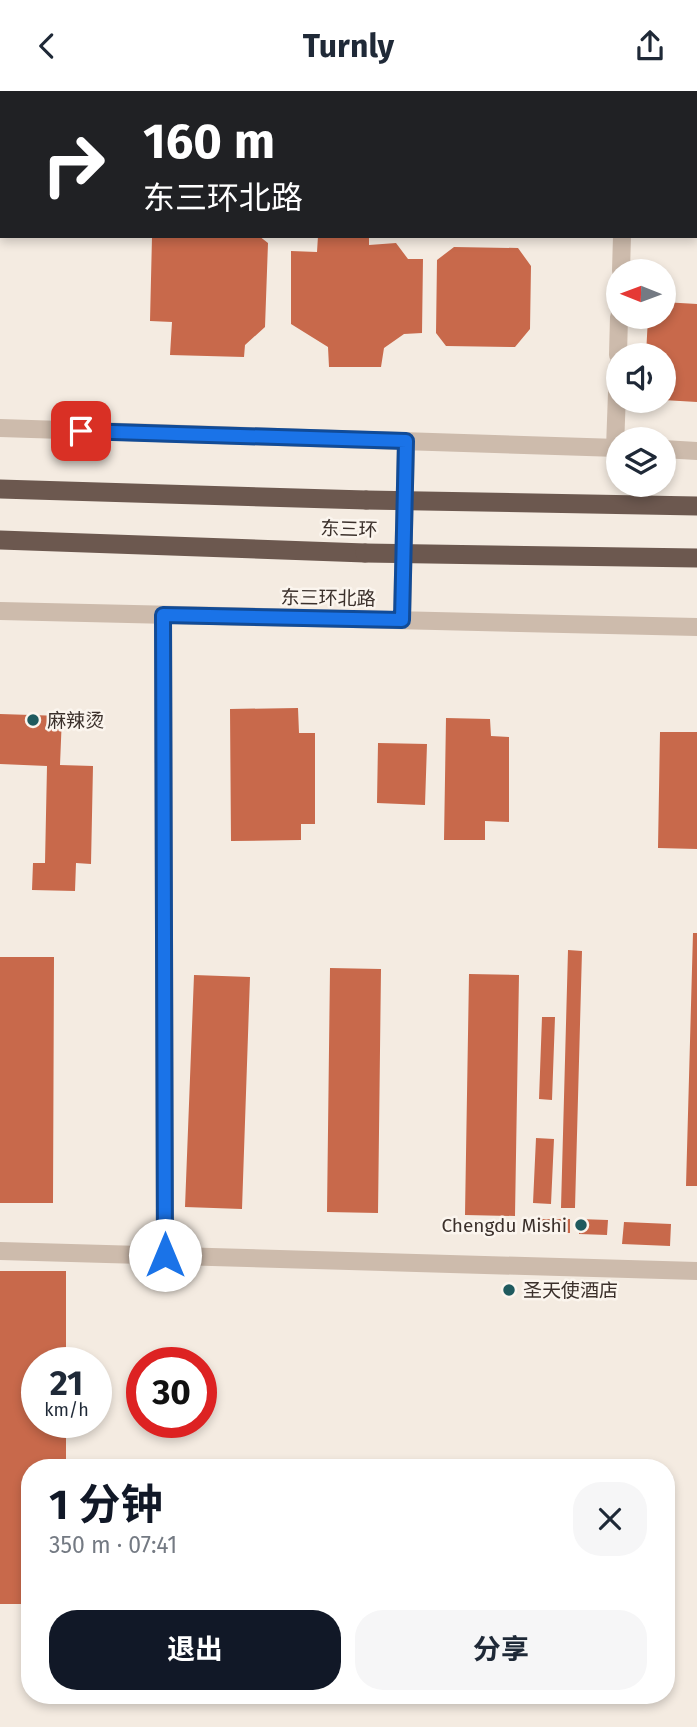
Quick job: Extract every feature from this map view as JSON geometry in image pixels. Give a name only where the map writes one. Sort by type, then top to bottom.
[{"type":"highway","name":"东三环","points":[[0,489],[366,501],[697,506]]},
{"type":"highway","name":"东三环","points":[[0,540],[365,553],[697,558]]},
{"type":"street","points":[[621,259],[622,238]]},
{"type":"street","points":[[0,428],[606,448]]},
{"type":"street","points":[[402,620],[406,441]]},
{"type":"street","points":[[676,449],[697,450]]},
{"type":"street","name":"东三环北路","points":[[0,611],[697,627]]},
{"type":"street","points":[[163,615],[165,1255]]},
{"type":"street","points":[[0,1251],[697,1271]]},
{"type":"building","points":[[152,238],[262,238],[268,243],[265,327],[245,345],[244,357],[170,355],[172,322],[150,321]]},
{"type":"building","points":[[318,238],[369,238],[369,245],[396,243],[408,259],[423,259],[422,333],[404,334],[384,348],[381,367],[329,367],[328,347],[291,324],[291,251],[317,252]]},
{"type":"building","points":[[454,247],[518,248],[531,266],[530,329],[515,347],[446,346],[436,333],[437,260]]},
{"type":"building","points":[[676,303],[697,304],[697,402],[676,401],[676,343],[647,343],[647,329],[676,329]]},
{"type":"building","points":[[298,708],[299,733],[315,733],[315,824],[301,824],[301,840],[231,841],[230,709]]},
{"type":"building","points":[[0,714],[62,716],[60,765],[93,766],[91,864],[76,863],[75,891],[32,890],[33,863],[45,863],[47,766],[0,764]]},
{"type":"building","points":[[446,718],[490,719],[491,736],[509,737],[509,822],[485,821],[485,840],[444,840]]},
{"type":"building","points":[[660,732],[697,732],[697,849],[658,848]]},
{"type":"building","points":[[378,743],[427,744],[425,805],[377,803]]},
{"type":"building","points":[[693,933],[697,933],[697,1186],[686,1186]]},
{"type":"building","points":[[568,950],[582,951],[575,1208],[561,1208]]},
{"type":"building","points":[[0,957],[54,957],[53,1203],[0,1203]]},
{"type":"building","points":[[330,968],[381,969],[378,1213],[327,1212]]},
{"type":"building","points":[[469,974],[519,975],[515,1216],[465,1215]]},
{"type":"building","points":[[194,975],[250,977],[242,1209],[185,1207]]},
{"type":"building","points":[[542,1017],[555,1017],[552,1100],[539,1099]]},
{"type":"building","points":[[536,1138],[554,1139],[551,1204],[533,1203]]},
{"type":"building","points":[[533,1219],[570,1219],[570,1233],[533,1233]]},
{"type":"building","points":[[579,1219],[608,1220],[607,1235],[579,1234]]},
{"type":"building","points":[[624,1222],[671,1224],[670,1246],[622,1244]]},
{"type":"building","points":[[0,1271],[66,1271],[66,1347],[21,1347],[21,1438],[66,1438],[66,1459],[21,1459],[21,1604],[0,1604]]},
{"type":"place","name":"麻辣烫","points":[[33,720]]},
{"type":"place","name":"Chengdu Mishi","points":[[581,1225]]},
{"type":"place","name":"圣天使酒店","points":[[509,1290]]},
{"type":"route","points":[[81,431],[406,441],[402,620],[163,615],[165,1255]]}]
